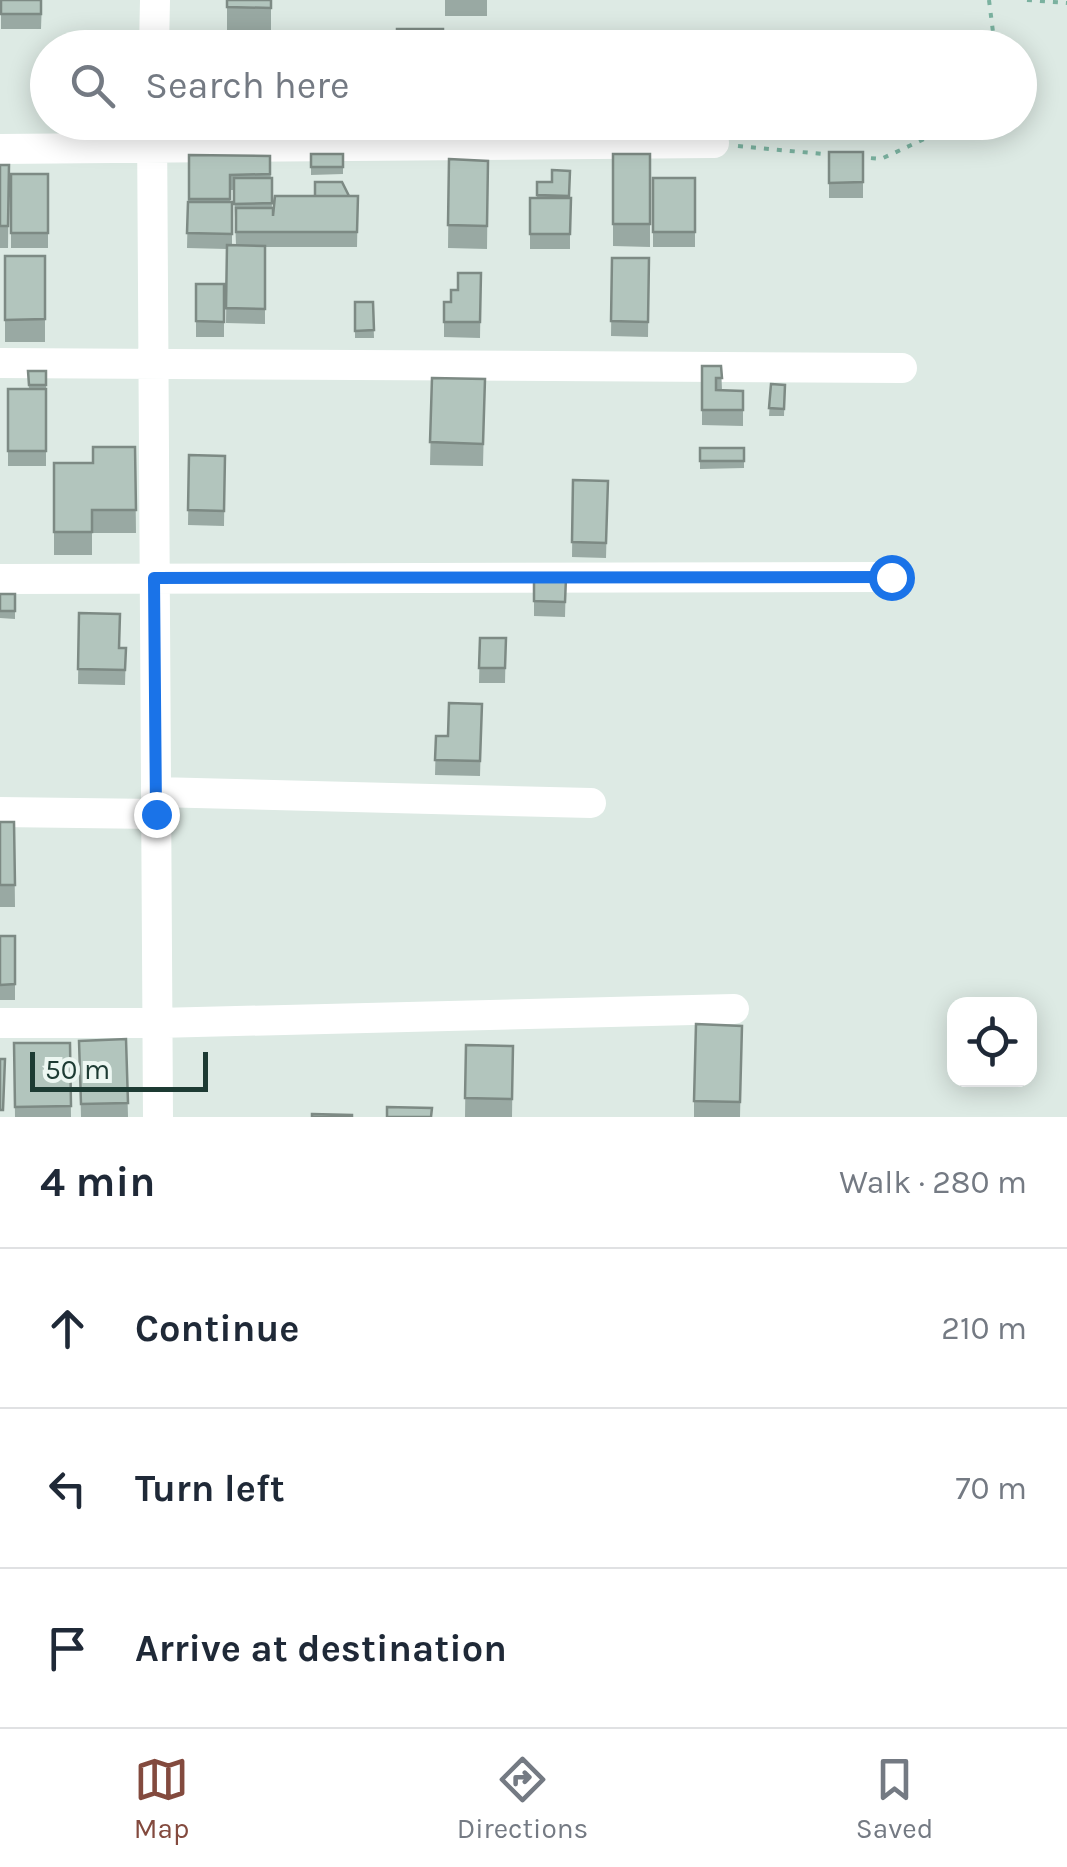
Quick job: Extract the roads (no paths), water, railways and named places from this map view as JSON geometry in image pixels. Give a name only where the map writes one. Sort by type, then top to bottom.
[{"type":"street","points":[[155,30],[156,0]]},
{"type":"street","points":[[0,149],[105,140]]},
{"type":"street","points":[[152,140],[158,1117]]},
{"type":"street","points":[[433,140],[714,144]]},
{"type":"street","points":[[0,364],[902,368]]},
{"type":"street","points":[[0,579],[891,577]]},
{"type":"street","points":[[0,812],[156,803],[591,803]]},
{"type":"street","points":[[0,1023],[734,1010]]}]
